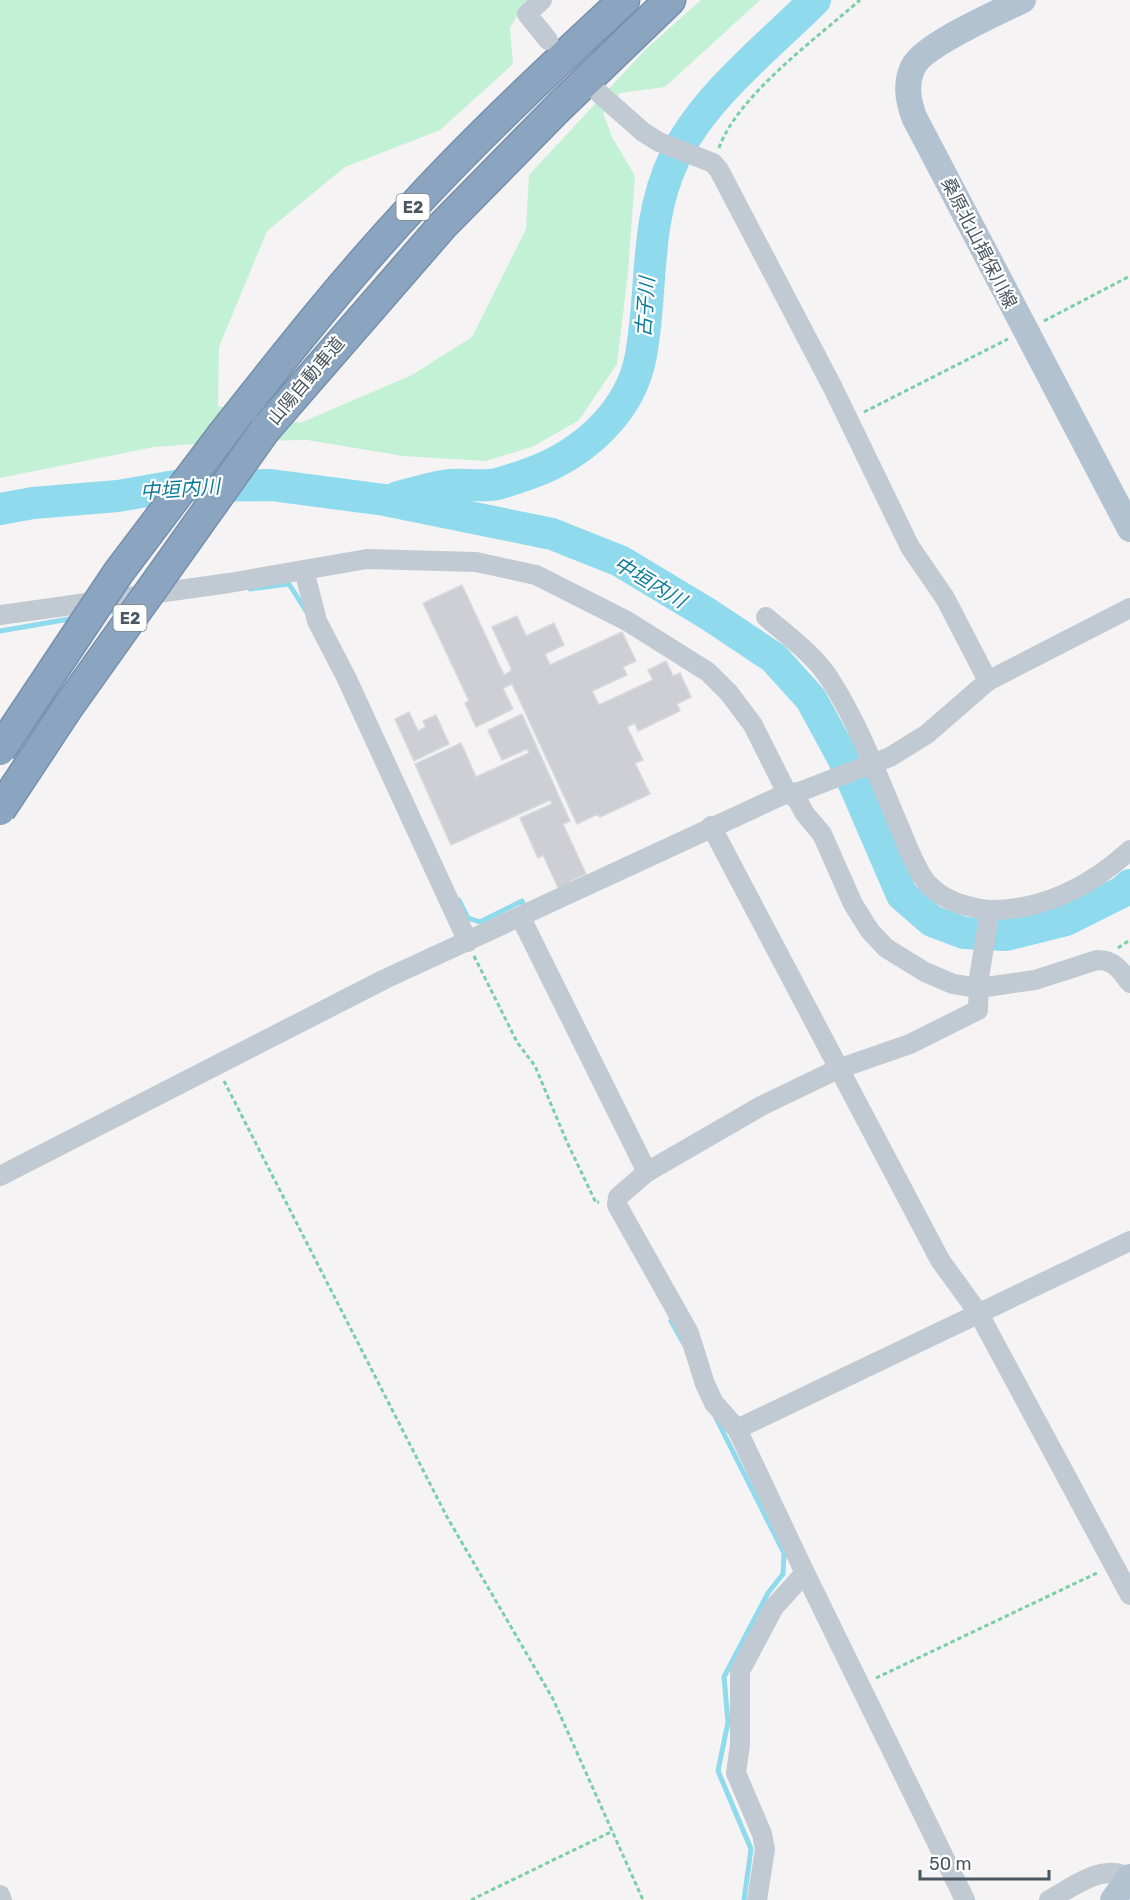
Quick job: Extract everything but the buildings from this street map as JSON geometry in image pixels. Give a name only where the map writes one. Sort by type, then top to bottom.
[{"type":"highway","name":"山陽自動車道","points":[[0,750],[118,573],[307,327],[418,201],[531,87],[624,0]]},
{"type":"highway","name":"山陽自動車道","points":[[0,810],[68,707],[265,430],[443,225],[560,106],[670,0]]},
{"type":"main road","name":"桑原北山揖保川線","points":[[1023,0],[926,52],[913,65],[908,85],[914,117],[1130,530]]},
{"type":"main road","points":[[1113,1900],[1130,1878]]},
{"type":"street","points":[[542,0],[527,14],[548,40]]},
{"type":"street","points":[[599,93],[643,132],[659,142],[710,162],[849,419],[910,547],[945,598],[988,681]]},
{"type":"street","points":[[0,615],[229,583],[368,559],[407,558],[476,562],[536,575],[627,621],[708,672],[729,693],[753,725],[805,814],[822,834],[853,904],[870,931],[886,948],[925,972],[953,984],[1035,980],[1097,960],[1107,960],[1118,966],[1130,983]]},
{"type":"street","points":[[304,570],[317,621],[346,677],[468,942]]},
{"type":"street","points":[[0,1176],[385,979],[521,918],[711,826],[793,792],[890,757],[927,734],[988,681],[1130,608]]},
{"type":"street","points":[[766,617],[819,663],[846,706],[869,765],[913,858],[927,883],[944,897],[988,913],[1039,905],[1088,883],[1130,850]]},
{"type":"street","points":[[711,826],[735,866],[838,1069],[940,1260],[979,1314],[1130,1595]]},
{"type":"street","points":[[965,1900],[805,1574],[737,1429],[714,1403],[705,1384],[689,1333],[617,1205],[618,1197],[646,1172],[763,1105],[838,1069],[910,1044],[978,1010],[988,913]]},
{"type":"street","points":[[521,918],[646,1172]]},
{"type":"street","points":[[737,1429],[1130,1241]]},
{"type":"street","points":[[757,1900],[765,1849],[762,1834],[736,1773],[740,1745],[740,1671],[774,1607],[805,1574]]},
{"type":"street","points":[[1049,1900],[1098,1873],[1122,1873],[1130,1878]]},
{"type":"street","points":[[0,1896],[2,1900]]},
{"type":"path","points":[[710,162],[722,140],[764,85],[860,0]]},
{"type":"path","points":[[849,419],[1130,276]]},
{"type":"path","points":[[468,942],[517,1042],[535,1066],[596,1203],[618,1197]]},
{"type":"path","points":[[217,1066],[447,1517],[553,1699],[643,1900]]},
{"type":"path","points":[[860,1686],[1115,1564]]},
{"type":"path","points":[[471,1900],[613,1831]]},
{"type":"green space","points":[[0,0],[526,0],[510,28],[513,64],[440,130],[345,167],[267,231],[219,347],[218,406],[300,423],[412,375],[472,337],[526,229],[529,175],[646,49],[701,0],[760,0],[665,87],[620,93],[603,113],[612,137],[635,176],[628,272],[617,364],[579,420],[534,446],[486,461],[403,456],[307,440],[234,441],[154,447],[0,478]]},
{"type":"waterway","name":"古子川","points":[[398,497],[451,485],[497,484],[531,473],[569,455],[602,428],[616,412],[636,376],[641,355],[658,207],[664,183],[674,159],[701,115],[719,94],[815,0]]},
{"type":"waterway","name":"中垣内川","points":[[0,509],[33,503],[118,496],[175,486],[271,485],[385,500],[552,534],[620,561],[708,614],[774,658],[811,699],[842,756],[902,895],[932,921],[964,933],[1006,935],[1066,920],[1122,892],[1130,885]]},
{"type":"waterway","points":[[250,589],[289,584],[306,611]]},
{"type":"waterway","points":[[105,613],[125,609]]},
{"type":"waterway","points":[[0,631],[75,618]]},
{"type":"waterway","points":[[459,900],[468,918],[480,922],[522,901],[527,911]]},
{"type":"waterway","points":[[671,1321],[684,1344]]},
{"type":"waterway","points":[[716,1418],[784,1553],[783,1574],[768,1593],[724,1677],[728,1722],[718,1771],[751,1849],[744,1900]]}]
